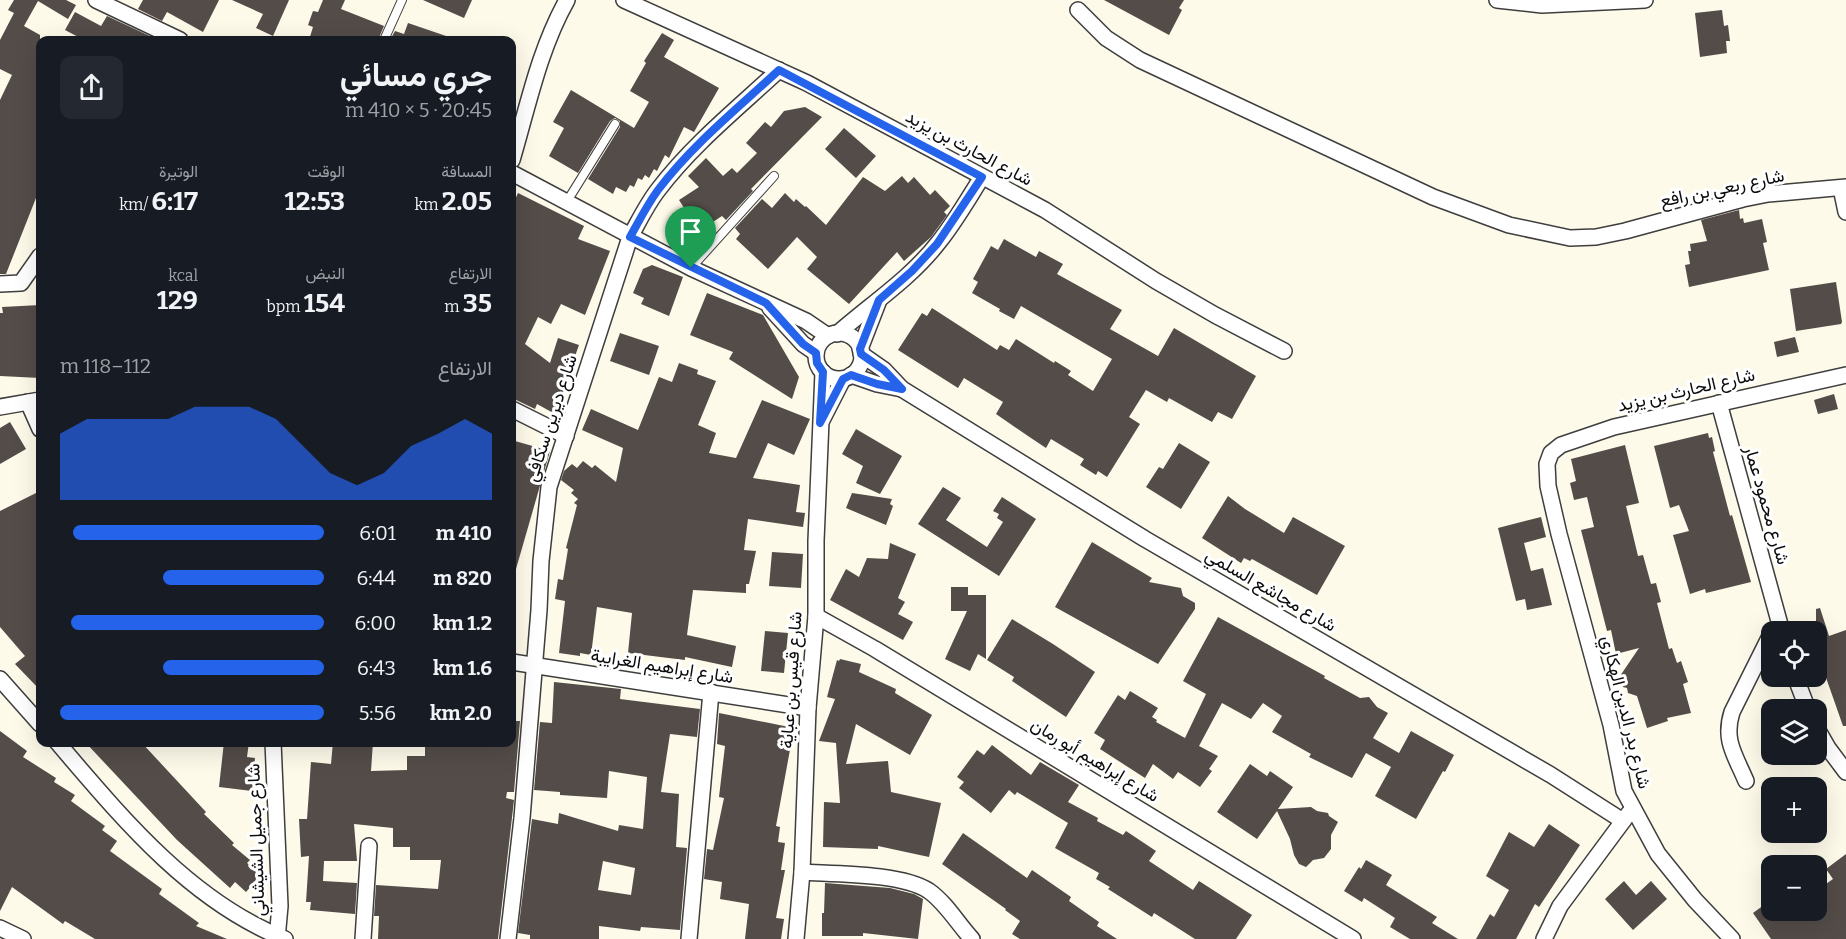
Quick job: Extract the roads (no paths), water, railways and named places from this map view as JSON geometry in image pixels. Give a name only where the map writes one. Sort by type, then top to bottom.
[{"type":"street","points":[[96,0],[172,36]]},
{"type":"street","points":[[516,146],[547,42],[567,0]]},
{"type":"street","name":"شارع الحارث بن يزيد","points":[[624,0],[779,70],[1045,210],[1156,281],[1284,351]]},
{"type":"street","points":[[1497,0],[1542,5],[1645,0]]},
{"type":"street","name":"شارع ربعي بن رافع","points":[[1078,10],[1106,38],[1140,60],[1433,197],[1509,225],[1569,238],[1596,237],[1768,194],[1844,188]]},
{"type":"street","name":"شارع ديرين سكافي","points":[[508,939],[522,818],[545,509],[551,477],[630,237],[654,196],[672,174],[693,151],[779,70]]},
{"type":"street","points":[[516,175],[691,268],[833,335],[851,337],[861,352]]},
{"type":"street","points":[[879,300],[861,352],[859,366],[847,377],[832,378],[823,372],[817,363],[816,353],[820,343],[879,300],[912,271],[937,244],[982,177]]},
{"type":"street","points":[[1844,188],[1846,212]]},
{"type":"street","points":[[0,284],[21,283],[36,262]]},
{"type":"street","points":[[766,303],[803,344],[816,353]]},
{"type":"street","name":"شارع مجاشع السلمي","points":[[861,352],[884,370],[902,389],[1145,539],[1551,776],[1627,815]]},
{"type":"street","name":"شارع قيس بن عباية","points":[[796,939],[801,873],[807,708],[816,616],[823,372]]},
{"type":"street","name":"شارع الحارث بن يزيد","points":[[1546,464],[1551,453],[1561,446],[1577,438],[1614,427],[1846,375]]},
{"type":"street","name":"شارع مجاشع السلمي","points":[[847,377],[902,389]]},
{"type":"street","name":"شارع قيس بن عباية","points":[[820,423],[847,377]]},
{"type":"street","points":[[0,407],[34,401]]},
{"type":"street","name":"شارع محمود عمار","points":[[1719,403],[1779,621]]},
{"type":"street","points":[[516,411],[566,436]]},
{"type":"street","name":"شارع بدر الدين الهكاري","points":[[1546,464],[1548,486],[1559,534],[1611,724],[1627,815],[1695,900],[1732,939]]},
{"type":"street","name":"شارع إبراهيم أبو رمان","points":[[816,616],[875,649],[1353,939]]},
{"type":"street","name":"شارع محمود عمار","points":[[1746,781],[1729,741],[1729,723],[1732,712],[1761,654]]},
{"type":"street","name":"شارع إبراهيم الغرايبة","points":[[516,662],[807,708]]},
{"type":"street","points":[[0,680],[36,715]]},
{"type":"street","points":[[689,939],[711,692]]},
{"type":"street","points":[[1827,746],[1846,772]]},
{"type":"street","points":[[61,747],[104,797],[188,881],[230,910],[280,938]]},
{"type":"street","name":"شارع جميل الشيشاني","points":[[273,747],[280,938]]},
{"type":"street","points":[[1544,939],[1560,906],[1627,815]]},
{"type":"street","points":[[363,939],[369,846]]},
{"type":"street","points":[[801,873],[868,876],[909,882],[928,891],[972,939]]},
{"type":"street","points":[[0,928],[23,939]]},
{"type":"lane","points":[[386,36],[402,0]]},
{"type":"lane","points":[[566,203],[615,124]]},
{"type":"lane","points":[[691,268],[774,176]]}]
